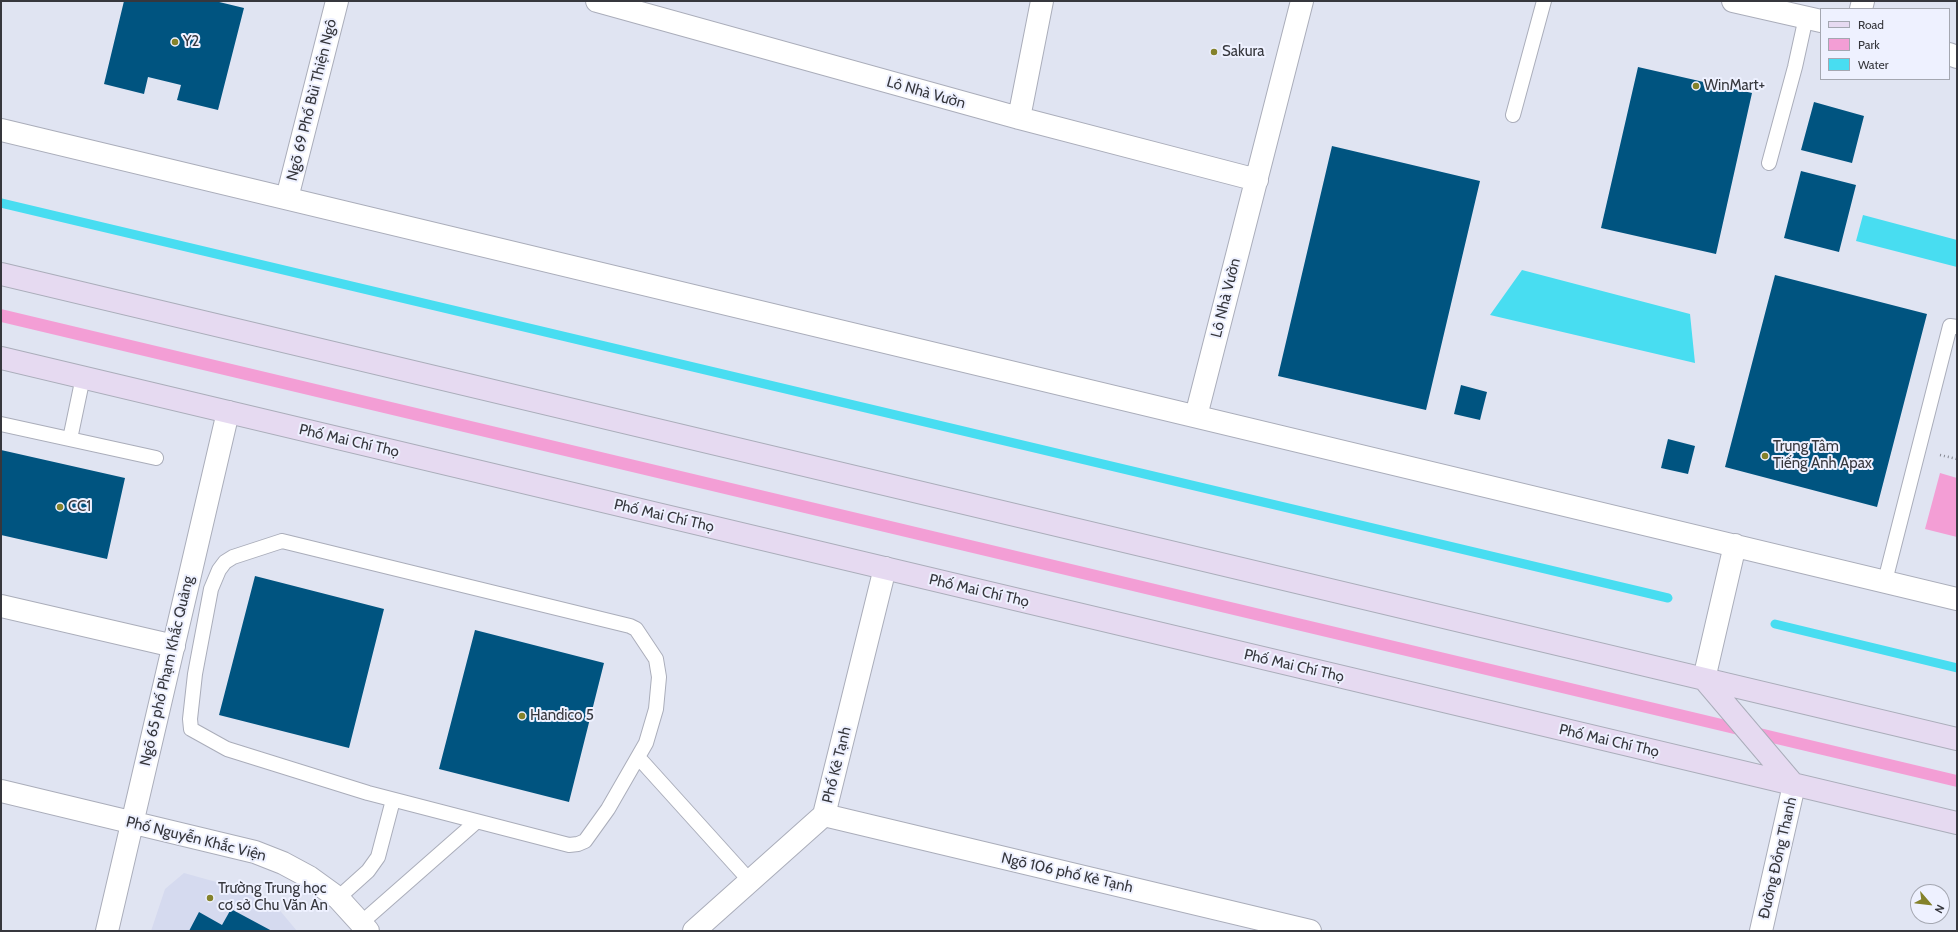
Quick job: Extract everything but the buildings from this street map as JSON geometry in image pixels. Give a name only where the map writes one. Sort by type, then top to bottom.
[{"type":"main road","points":[[1,274],[1957,739]]},
{"type":"main road","name":"Phố Mai Chí Thọ","points":[[1,358],[1957,823]]},
{"type":"main road","points":[[1704,679],[1794,784]]},
{"type":"street","name":"Ngõ 69 Phố Bùi Thiện Ngô","points":[[288,198],[337,1]]},
{"type":"street","name":"Lô Nhà Vườn","points":[[597,1],[1019,118],[1257,180]]},
{"type":"street","points":[[1019,118],[1042,1]]},
{"type":"street","name":"Lô Nhà Vườn","points":[[1196,416],[1302,1]]},
{"type":"street","points":[[1733,1],[1813,19]]},
{"type":"street","points":[[1,130],[1957,599]]},
{"type":"street","name":"Ngõ 65 phố Phạm Khắc Quảng","points":[[107,931],[228,412]]},
{"type":"street","points":[[1704,679],[1735,545]]},
{"type":"street","name":"Phố Kẻ Tạnh","points":[[694,931],[824,815],[885,568]]},
{"type":"street","points":[[1,606],[174,646]]},
{"type":"street","name":"Đường Đồng Thanh","points":[[1761,931],[1794,784]]},
{"type":"street","name":"Phố Nguyễn Khắc Viện","points":[[1,791],[255,852],[270,857],[297,869],[338,898],[364,927]]},
{"type":"street","name":"Ngõ 106 phố Kẻ Tạnh","points":[[824,815],[1310,931]]},
{"type":"lane","points":[[1514,115],[1544,1]]},
{"type":"lane","points":[[1768,163],[1796,67],[1813,19]]},
{"type":"lane","points":[[1885,581],[1950,326],[1957,327]]},
{"type":"lane","points":[[70,439],[83,377]]},
{"type":"lane","points":[[1,424],[156,458]]},
{"type":"lane","points":[[282,541],[630,626],[636,629],[656,659],[659,677],[656,709],[646,743],[638,757],[604,814],[585,841],[578,844],[569,845],[393,800],[227,749],[191,729],[190,719],[196,674],[211,589],[219,570],[229,559],[282,541]]},
{"type":"lane","points":[[638,757],[750,881]]},
{"type":"lane","points":[[338,898],[368,871],[378,857],[393,800]]},
{"type":"lane","points":[[364,927],[476,822]]},
{"type":"shaded area","name":"Trường Trung học cơ sở Chu Văn An","points":[[184,873],[227,885],[277,907],[297,931],[151,931],[165,889]]},
{"type":"green space","points":[[1,309],[1957,775],[1957,787],[1,322]]},
{"type":"green space","points":[[1940,473],[1957,478],[1957,537],[1925,529]]},
{"type":"water","points":[[1863,215],[1957,240],[1957,267],[1856,241]]},
{"type":"water","points":[[1522,270],[1690,314],[1695,363],[1490,315]]},
{"type":"waterway","points":[[1,203],[1668,598]]},
{"type":"waterway","points":[[1775,624],[1957,668]]},
{"type":"place","name":"Y2","points":[[175,42]]},
{"type":"place","name":"Sakura","points":[[1214,52]]},
{"type":"place","name":"WinMart+","points":[[1696,86]]},
{"type":"place","name":"Trung Tâm Tiếng Anh Apax","points":[[1765,456]]},
{"type":"place","name":"CC1","points":[[60,507]]},
{"type":"place","name":"Handico 5","points":[[522,716]]},
{"type":"place","name":"Trường Trung học cơ sở Chu Văn An","points":[[210,898]]}]
